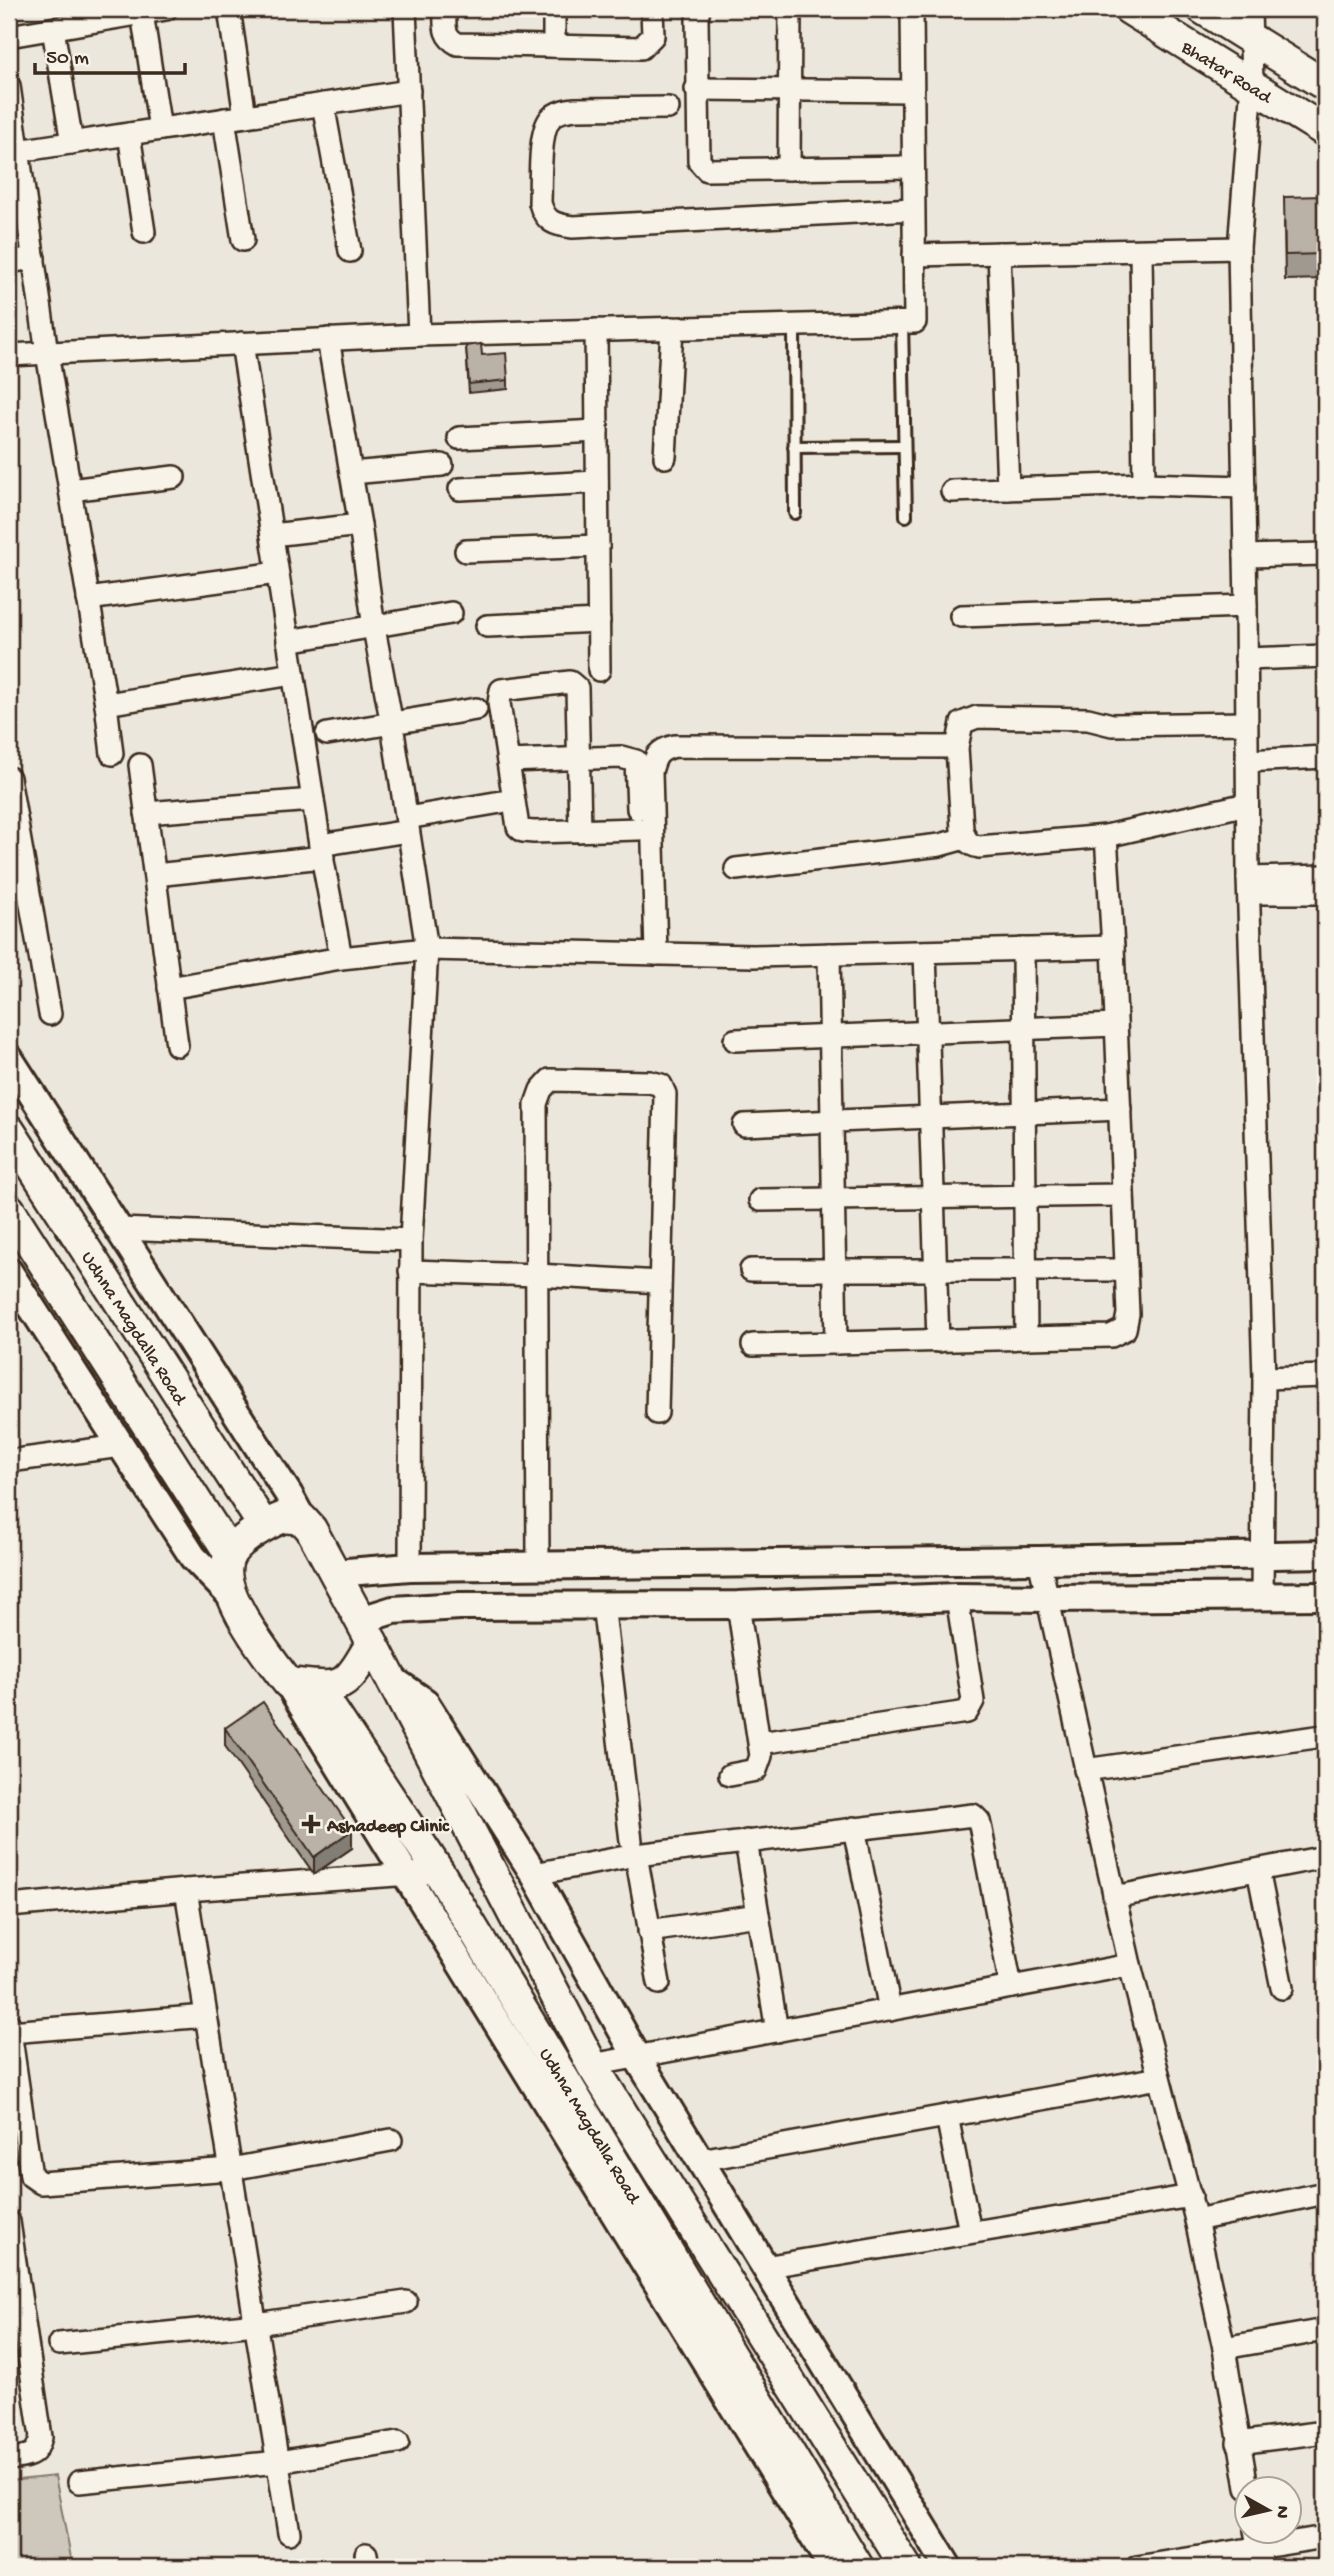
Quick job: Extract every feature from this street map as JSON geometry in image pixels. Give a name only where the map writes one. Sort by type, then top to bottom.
[{"type":"main road","name":"Bhatar Road","points":[[1129,9],[1325,131]]},
{"type":"main road","points":[[1203,9],[1250,23],[1325,85]]},
{"type":"main road","name":"Udhna Magdalla Road","points":[[9,1130],[263,1525]]},
{"type":"main road","points":[[9,1209],[230,1554]]},
{"type":"main road","points":[[367,1631],[355,1672],[341,1684],[330,1688],[302,1684],[253,1636],[232,1597],[227,1572],[230,1554],[263,1525],[284,1517],[302,1519],[311,1529],[367,1631],[592,2065],[906,2567]]},
{"type":"main road","name":"Udhna Magdalla Road","points":[[302,1684],[439,1872],[858,2567]]},
{"type":"street","points":[[9,36],[166,9]]},
{"type":"street","points":[[229,9],[243,240]]},
{"type":"street","points":[[405,9],[419,335]]},
{"type":"street","points":[[445,9],[444,32],[449,40],[458,44],[641,48],[653,36],[652,9]]},
{"type":"street","points":[[554,9],[554,46]]},
{"type":"street","points":[[699,9],[696,19],[699,161],[707,170],[913,167]]},
{"type":"street","points":[[789,169],[790,9]]},
{"type":"street","points":[[9,355],[419,335],[915,322],[912,9]]},
{"type":"street","points":[[142,13],[160,129]]},
{"type":"street","points":[[1250,23],[1252,84],[1239,248],[1248,886],[1264,1378],[1262,1596]]},
{"type":"street","points":[[53,29],[72,143]]},
{"type":"street","points":[[9,86],[12,127],[18,151],[47,353],[112,754]]},
{"type":"street","points":[[696,89],[912,91]]},
{"type":"street","points":[[18,151],[409,91]]},
{"type":"street","points":[[323,104],[350,251]]},
{"type":"street","points":[[668,108],[576,109],[552,116],[544,131],[541,203],[543,215],[549,222],[573,227],[913,209]]},
{"type":"street","points":[[130,134],[144,232]]},
{"type":"street","points":[[914,255],[1239,248]]},
{"type":"street","points":[[1141,251],[1144,484]]},
{"type":"street","points":[[999,253],[1008,489]]},
{"type":"street","points":[[9,261],[34,258]]},
{"type":"street","points":[[666,457],[672,328]]},
{"type":"street","points":[[596,330],[599,670]]},
{"type":"street","points":[[328,339],[427,949],[410,1272],[410,1567]]},
{"type":"street","points":[[242,343],[313,800],[341,958]]},
{"type":"street","points":[[459,438],[597,431]]},
{"type":"street","points":[[351,473],[442,465]]},
{"type":"street","points":[[70,489],[174,477]]},
{"type":"street","points":[[460,489],[597,482]]},
{"type":"street","points":[[952,491],[1144,484],[1244,487]]},
{"type":"street","points":[[272,536],[360,525]]},
{"type":"street","points":[[466,551],[598,546]]},
{"type":"street","points":[[1245,555],[1325,554]]},
{"type":"street","points":[[88,599],[277,573]]},
{"type":"street","points":[[961,616],[1246,606]]},
{"type":"street","points":[[288,641],[451,613]]},
{"type":"street","points":[[487,626],[599,621]]},
{"type":"street","points":[[1246,659],[1325,656]]},
{"type":"street","points":[[106,704],[293,674]]},
{"type":"street","points":[[580,831],[577,688],[570,682],[501,690],[499,703],[518,827],[523,831],[534,832],[580,831],[639,829]]},
{"type":"street","points":[[327,734],[476,709]]},
{"type":"street","points":[[1246,723],[1112,725],[1088,719],[977,717],[962,723],[957,747],[962,829],[965,838],[972,845],[979,847],[1106,836],[1247,804]]},
{"type":"street","points":[[652,954],[651,772],[656,756],[664,749],[675,746],[957,747]]},
{"type":"street","points":[[508,761],[621,757],[636,761],[639,829],[652,954]]},
{"type":"street","points":[[1247,761],[1325,757]]},
{"type":"street","points":[[140,765],[177,1045]]},
{"type":"street","points":[[9,778],[17,871],[50,1014]]},
{"type":"street","points":[[146,813],[313,800]]},
{"type":"street","points":[[155,875],[322,851],[407,824],[500,802]]},
{"type":"street","points":[[753,1345],[1119,1334],[1125,1329],[1128,1323],[1120,1109],[1106,836]]},
{"type":"street","points":[[736,869],[940,845],[965,838]]},
{"type":"street","points":[[1248,886],[1325,876]]},
{"type":"street","points":[[1248,886],[1325,893]]},
{"type":"street","points":[[169,988],[341,958],[427,949],[652,954],[829,954],[1113,947]]},
{"type":"street","points":[[1023,949],[1026,1338]]},
{"type":"street","points":[[925,952],[938,1341]]},
{"type":"street","points":[[829,954],[836,1343]]},
{"type":"street","points":[[736,1040],[1116,1025]]},
{"type":"street","points":[[9,1058],[302,1519]]},
{"type":"street","points":[[538,1566],[536,1104],[541,1090],[551,1080],[650,1082],[661,1085],[665,1094],[657,1413]]},
{"type":"street","points":[[744,1125],[1120,1109]]},
{"type":"street","points":[[760,1200],[1123,1195]]},
{"type":"street","points":[[119,1229],[411,1240]]},
{"type":"street","points":[[751,1270],[1126,1270]]},
{"type":"street","points":[[410,1272],[660,1282]]},
{"type":"street","points":[[12,1281],[54,1279]]},
{"type":"street","points":[[12,1281],[192,1557],[232,1597]]},
{"type":"street","points":[[1264,1378],[1325,1376]]},
{"type":"street","points":[[9,1461],[121,1446]]},
{"type":"street","points":[[335,1573],[410,1567],[1325,1554]]},
{"type":"street","points":[[1039,1560],[1130,1965],[1191,2196],[1224,2348],[1244,2474]]},
{"type":"street","points":[[367,1631],[393,1610],[460,1606],[738,1605],[957,1597],[1325,1596]]},
{"type":"street","points":[[760,1743],[967,1712],[973,1701],[957,1597]]},
{"type":"street","points":[[603,1604],[633,1848],[659,1983]]},
{"type":"street","points":[[730,1775],[757,1770],[760,1764],[760,1743],[738,1605]]},
{"type":"street","points":[[390,1678],[425,1702],[534,1874],[637,2057],[948,2567]]},
{"type":"street","points":[[302,1684],[404,1874],[832,2567]]},
{"type":"street","points":[[1086,1770],[1323,1736]]},
{"type":"street","points":[[534,1874],[633,1848],[746,1841],[973,1815],[979,1821],[1011,1987]]},
{"type":"street","points":[[854,1828],[890,2010]]},
{"type":"street","points":[[746,1841],[777,2031]]},
{"type":"street","points":[[1114,1897],[1325,1857]]},
{"type":"street","points":[[1258,1870],[1282,1988]]},
{"type":"street","points":[[9,1906],[186,1889],[439,1872]]},
{"type":"street","points":[[186,1889],[289,2533]]},
{"type":"street","points":[[649,1931],[758,1915]]},
{"type":"street","points":[[592,2065],[1130,1965]]},
{"type":"street","points":[[206,2016],[9,2028],[13,2082],[31,2176],[41,2183],[231,2169],[391,2140]]},
{"type":"street","points":[[700,2161],[1159,2078]]},
{"type":"street","points":[[947,2116],[970,2232]]},
{"type":"street","points":[[1196,2220],[1325,2193]]},
{"type":"street","points":[[764,2267],[1191,2196]]},
{"type":"street","points":[[9,2222],[12,2261],[41,2437],[38,2449],[30,2456],[9,2459]]},
{"type":"street","points":[[58,2344],[256,2324],[406,2302]]},
{"type":"street","points":[[1224,2348],[1325,2330]]},
{"type":"street","points":[[1238,2443],[1325,2432]]},
{"type":"street","points":[[79,2482],[278,2462],[398,2442]]},
{"type":"street","points":[[1137,2567],[1325,2537]]},
{"type":"lane","points":[[902,322],[906,516]]},
{"type":"lane","points":[[793,325],[794,513]]},
{"type":"lane","points":[[794,447],[904,446]]},
{"type":"shaded area","points":[[55,2476],[72,2563],[9,2567],[9,2481]]},
{"type":"building","points":[[1325,196],[1325,254],[1285,255],[1284,197]]},
{"type":"building","points":[[481,344],[482,355],[506,353],[508,380],[469,384],[466,346]]},
{"type":"building","points":[[263,1702],[352,1830],[314,1857],[225,1728]]},
{"type":"place","name":"Ashadeep Clinic","points":[[311,1824]]}]
